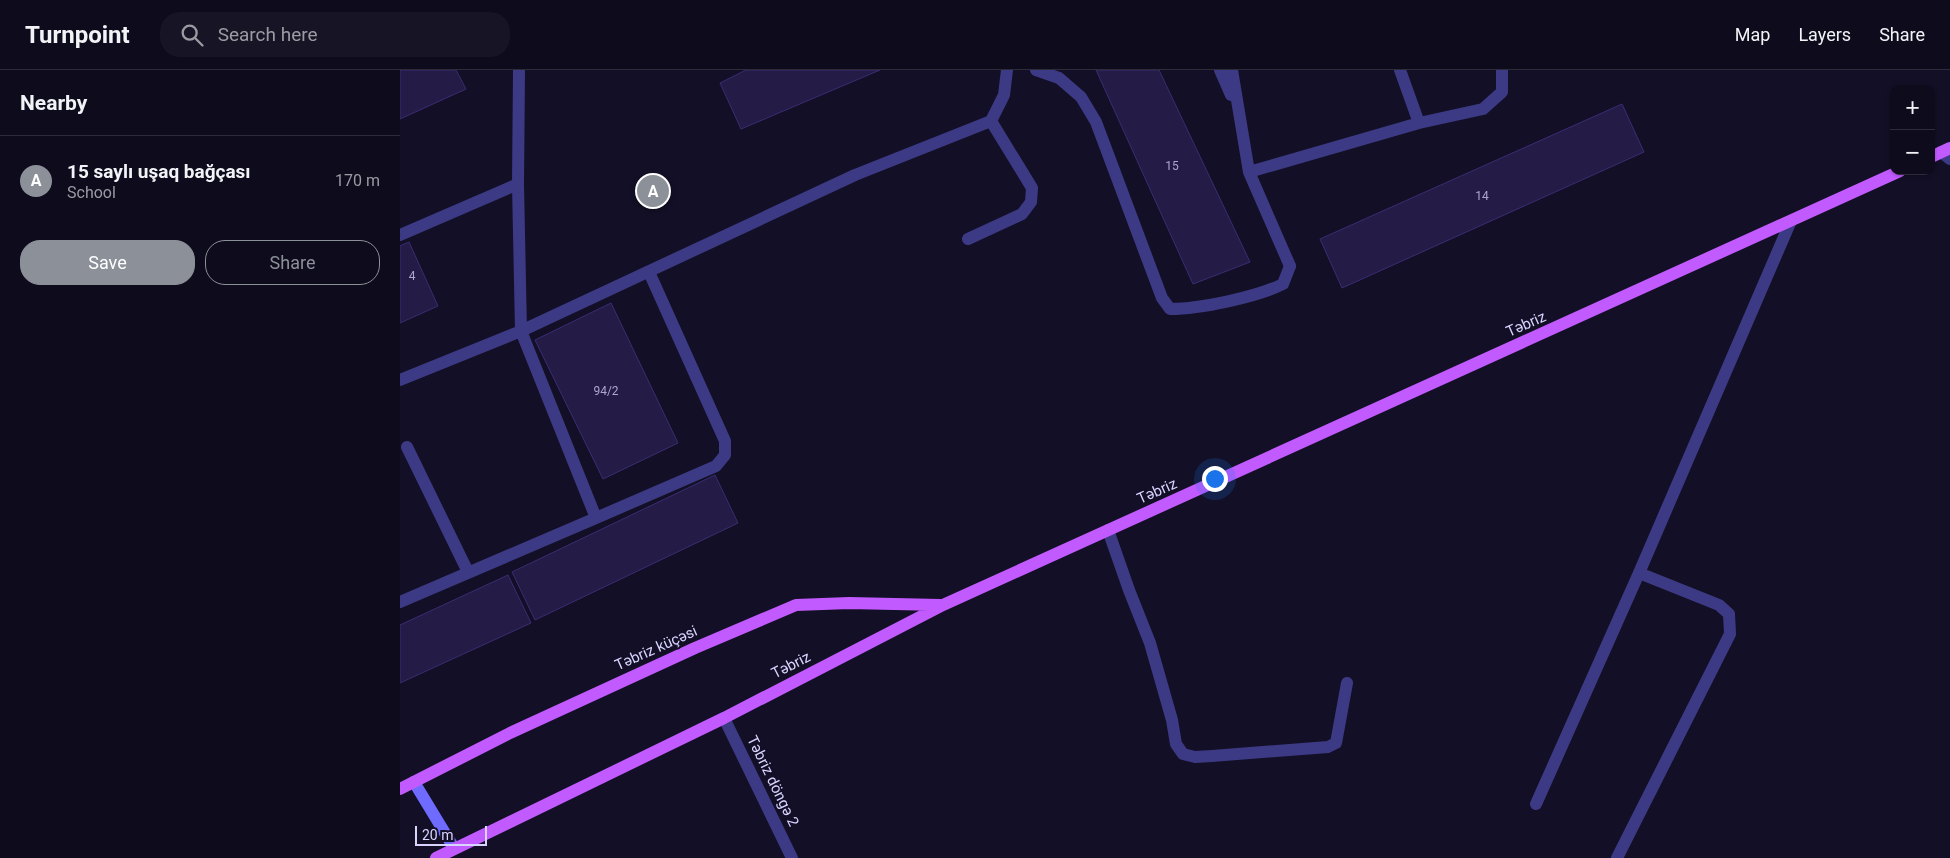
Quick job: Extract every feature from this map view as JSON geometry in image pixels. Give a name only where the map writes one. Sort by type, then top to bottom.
[{"type":"main road","name":"Təbriz","points":[[436,858],[724,718],[943,605],[1790,223],[1892,175]]},
{"type":"main road","name":"Təbriz küçəsi","points":[[400,789],[545,716],[695,648],[796,605],[849,603],[943,605]]},
{"type":"main road","points":[[414,782],[454,848]]},
{"type":"street","points":[[519,70],[518,184],[521,331],[596,518]]},
{"type":"street","points":[[400,380],[521,331],[855,175],[991,122],[1004,95],[1007,70]]},
{"type":"street","points":[[1036,70],[1060,78],[1082,97],[1096,122],[1162,298],[1170,309],[1185,309],[1274,288],[1283,284],[1290,266],[1249,172],[1232,70]]},
{"type":"street","points":[[1220,70],[1238,110]]},
{"type":"street","points":[[1400,70],[1418,123]]},
{"type":"street","points":[[1249,172],[1418,123],[1483,109],[1502,92],[1502,70]]},
{"type":"street","points":[[968,239],[1022,214],[1031,202],[1032,188],[991,122]]},
{"type":"street","points":[[400,235],[518,184]]},
{"type":"street","points":[[1536,804],[1640,573],[1790,223]]},
{"type":"street","points":[[400,602],[716,466],[725,455],[724,441],[649,272]]},
{"type":"street","points":[[407,447],[468,572]]},
{"type":"street","points":[[1108,530],[1128,590],[1150,643],[1172,720],[1176,744],[1183,754],[1194,757],[1328,747],[1336,743],[1347,683]]},
{"type":"street","points":[[1617,858],[1730,634],[1729,614],[1719,605],[1640,573]]},
{"type":"street","name":"Təbriz döngə 2","points":[[724,718],[792,858]]},
{"type":"building","points":[[400,70],[456,70],[466,89],[400,119]]},
{"type":"building","points":[[746,70],[880,70],[741,129],[720,83]]},
{"type":"building","points":[[1096,70],[1159,70],[1250,262],[1193,284]]},
{"type":"building","points":[[1622,104],[1644,152],[1342,288],[1320,239]]},
{"type":"building","points":[[409,242],[438,306],[400,323],[400,246]]},
{"type":"building","points":[[611,303],[678,443],[603,479],[535,340]]},
{"type":"building","points":[[715,475],[738,523],[535,620],[512,572]]},
{"type":"building","points":[[508,575],[531,623],[400,683],[400,625]]},
{"type":"place","name":"15 saylı uşaq bağçası","points":[[653,191]]}]
